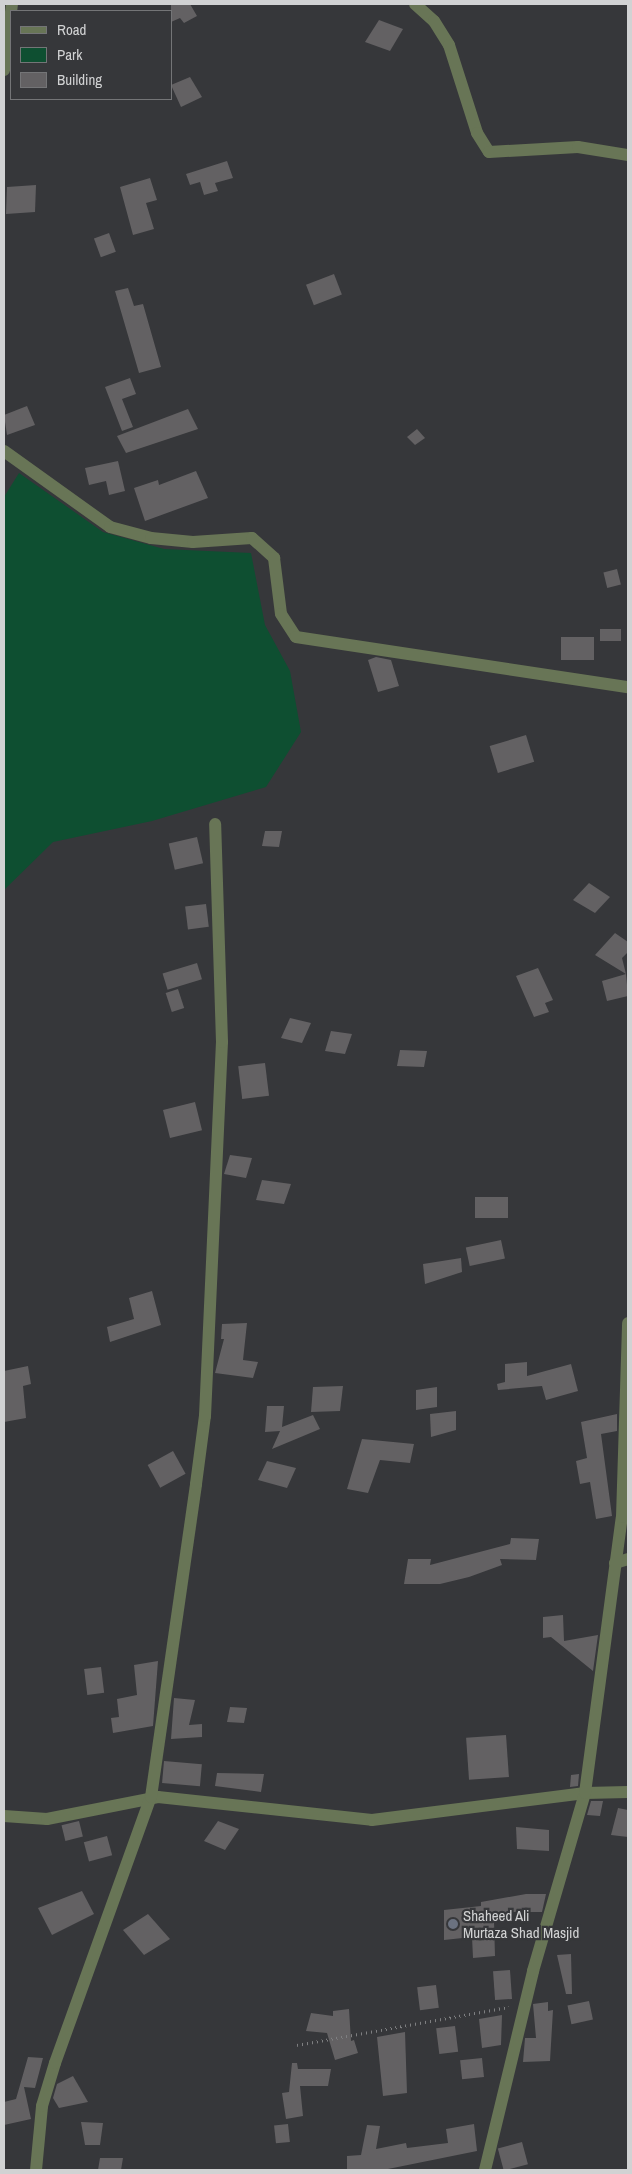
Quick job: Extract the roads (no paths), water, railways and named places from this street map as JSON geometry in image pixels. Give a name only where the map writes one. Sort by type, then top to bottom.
[{"type":"street","points":[[415,4],[434,20],[449,45],[477,133],[489,152],[578,147],[628,155]]},
{"type":"street","points":[[4,70],[10,20]]},
{"type":"street","points":[[4,451],[110,527],[151,538],[193,542],[252,538],[274,558],[280,614],[296,637],[628,687]]},
{"type":"street","points":[[36,2170],[42,2106],[55,2063],[150,1797],[205,1416],[222,1042],[215,824]]},
{"type":"street","points":[[485,2170],[528,2002],[585,1793],[625,1496],[628,1323]]},
{"type":"street","points":[[615,1563],[628,1559]]},
{"type":"street","points":[[4,1816],[47,1819],[150,1797],[372,1820],[585,1793],[628,1792]]},
{"type":"place","name":"Shaheed Ali Murtaza Shad Masjid","points":[[453,1924]]}]
